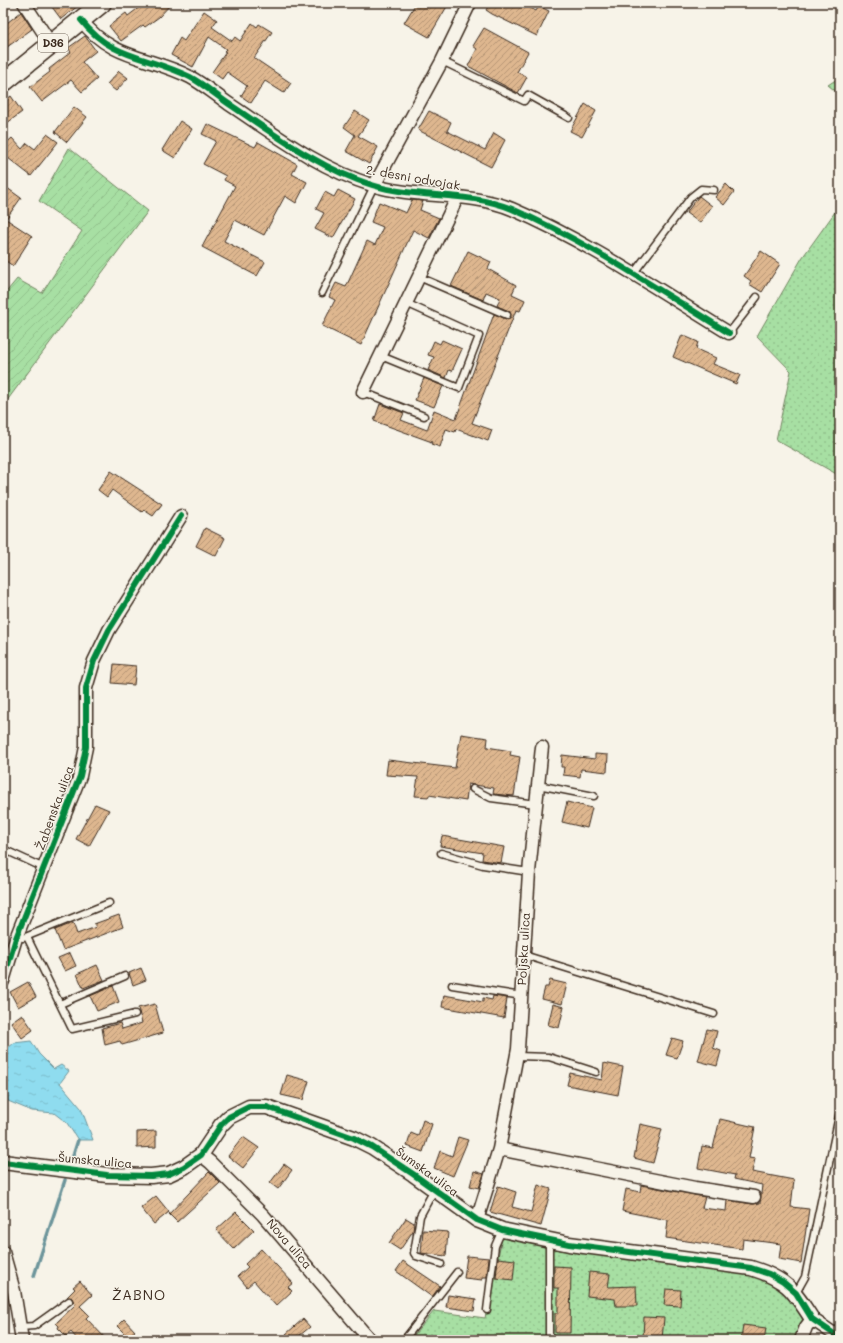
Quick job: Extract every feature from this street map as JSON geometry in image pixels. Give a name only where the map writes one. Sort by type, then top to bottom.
[{"type":"main road","name":"D36","points":[[3,83],[102,3]]},
{"type":"street","points":[[24,3],[51,44]]},
{"type":"street","name":"2. desni odvojak","points":[[374,186],[442,61],[470,3]]},
{"type":"street","name":"2. desni odvojak","points":[[81,20],[93,35],[114,49],[190,77],[312,157],[338,172],[374,186],[492,202],[512,209],[546,225],[729,333]]},
{"type":"street","name":"2. desni odvojak","points":[[363,392],[457,198]]},
{"type":"street","name":"Žabenska ulica","points":[[3,981],[6,961],[22,938],[44,868],[80,776],[86,747],[86,688],[94,661],[109,630],[181,516]]},
{"type":"street","name":"Poljska ulica","points":[[477,1220],[499,1148],[517,1056],[529,872],[542,747]]},
{"type":"street","name":"Šumska ulica","points":[[3,1162],[107,1175],[150,1176],[169,1174],[184,1167],[201,1155],[221,1124],[229,1117],[249,1107],[267,1107],[347,1136],[372,1147],[477,1220],[502,1230],[549,1240],[751,1268],[774,1276],[796,1293],[812,1319],[840,1338]]},
{"type":"street","points":[[499,1148],[695,1188],[754,1197]]},
{"type":"street","name":"Nova ulica","points":[[201,1155],[210,1162],[263,1215],[370,1340]]},
{"type":"street","points":[[3,1252],[14,1290],[22,1340]]},
{"type":"street","points":[[801,1340],[806,1327],[812,1319]]},
{"type":"lane","points":[[442,61],[524,101],[528,95],[569,118]]},
{"type":"lane","points":[[322,293],[374,186]]},
{"type":"lane","points":[[633,275],[691,197],[701,189],[714,190]]},
{"type":"lane","points":[[419,277],[507,315]]},
{"type":"lane","points":[[729,333],[756,297]]},
{"type":"lane","points":[[381,356],[460,388],[479,336],[406,303]]},
{"type":"lane","points":[[363,392],[424,416]]},
{"type":"lane","points":[[538,785],[594,796]]},
{"type":"lane","points":[[473,790],[491,798],[536,804]]},
{"type":"lane","points":[[3,849],[44,868]]},
{"type":"lane","points":[[441,853],[483,865],[529,872]]},
{"type":"lane","points":[[109,904],[22,938],[60,1004],[72,1029],[135,1014]]},
{"type":"lane","points":[[524,955],[714,1014]]},
{"type":"lane","points":[[60,1004],[125,976]]},
{"type":"lane","points":[[452,985],[522,996]]},
{"type":"lane","points":[[517,1056],[549,1057],[596,1072]]},
{"type":"lane","points":[[796,1293],[805,1277],[840,1111]]},
{"type":"lane","points":[[434,1190],[420,1216],[414,1253],[416,1256],[442,1264]]},
{"type":"lane","points":[[487,1310],[495,1246],[502,1230]]},
{"type":"lane","points":[[549,1240],[549,1340]]},
{"type":"lane","points":[[404,1340],[457,1272]]},
{"type":"lane","points":[[20,1327],[34,1326],[70,1301]]},
{"type":"green space","points":[[840,77],[840,95],[828,85]]},
{"type":"green space","points":[[69,148],[148,211],[3,406],[3,296],[17,279],[42,293],[82,231],[39,201]]},
{"type":"green space","points":[[840,205],[840,476],[776,440],[791,371],[757,336],[802,258]]},
{"type":"green space","points":[[502,1238],[618,1257],[745,1273],[777,1284],[800,1311],[803,1321],[799,1340],[410,1340],[434,1311],[485,1318]]},
{"type":"water","points":[[31,1041],[39,1054],[54,1069],[61,1065],[69,1071],[60,1083],[81,1108],[93,1140],[78,1140],[67,1123],[54,1113],[32,1111],[8,1101],[3,1082],[3,1052],[14,1043]]},
{"type":"building","points":[[49,3],[82,3],[61,19]]},
{"type":"building","points":[[145,3],[172,3],[159,17],[145,27],[143,25],[121,41],[109,26],[126,13],[128,16]]},
{"type":"building","points":[[416,3],[449,3],[429,37],[404,23]]},
{"type":"building","points":[[490,3],[521,3],[536,11],[539,6],[549,11],[537,36],[486,10]]},
{"type":"building","points":[[204,11],[217,20],[212,27],[232,41],[235,37],[240,41],[252,23],[257,27],[259,24],[272,32],[254,58],[291,83],[284,93],[265,81],[251,103],[241,96],[247,86],[227,72],[222,79],[212,72],[226,52],[224,51],[226,49],[209,37],[193,67],[171,55],[180,38],[184,41]]},
{"type":"building","points":[[21,12],[32,29],[3,50],[3,26]]},
{"type":"building","points":[[484,28],[528,52],[517,72],[527,77],[518,93],[468,66],[477,49],[473,46]]},
{"type":"building","points":[[85,36],[96,51],[82,62],[97,79],[82,92],[71,80],[42,102],[30,87],[50,72],[49,69],[71,52],[68,48]]},
{"type":"building","points":[[119,71],[128,78],[116,91],[107,84]]},
{"type":"building","points":[[11,96],[22,112],[3,126],[3,102]]},
{"type":"building","points":[[585,104],[596,111],[582,137],[570,131]]},
{"type":"building","points":[[74,107],[87,117],[67,142],[55,132]]},
{"type":"building","points":[[355,111],[369,120],[358,136],[378,147],[369,164],[346,151],[355,135],[344,127]]},
{"type":"building","points":[[429,111],[451,122],[447,131],[485,150],[494,133],[505,140],[491,167],[418,130]]},
{"type":"building","points":[[180,121],[192,129],[175,158],[162,150]]},
{"type":"building","points":[[207,124],[255,147],[258,142],[297,164],[292,174],[307,182],[296,203],[285,196],[264,235],[235,220],[224,241],[265,262],[257,276],[202,247],[235,186],[224,180],[226,176],[203,164],[216,141],[202,134]]},
{"type":"building","points":[[47,134],[58,142],[31,176],[8,158],[3,163],[3,146],[12,138],[22,149],[27,143],[35,149]]},
{"type":"building","points":[[726,184],[734,192],[724,205],[715,197]]},
{"type":"building","points":[[3,185],[21,198],[6,219],[32,236],[13,266],[3,259]]},
{"type":"building","points":[[338,190],[355,199],[333,238],[315,229],[324,213],[316,209],[325,192],[334,197]]},
{"type":"building","points":[[699,196],[712,206],[700,223],[686,213]]},
{"type":"building","points":[[412,200],[423,201],[420,210],[439,218],[429,238],[413,230],[361,345],[322,326],[335,300],[329,297],[336,283],[346,287],[367,241],[375,245],[383,227],[371,222],[379,202],[406,213]]},
{"type":"building","points":[[468,251],[491,262],[488,269],[516,285],[512,294],[525,300],[520,311],[516,310],[472,423],[492,430],[488,441],[456,429],[455,432],[446,429],[440,447],[431,444],[432,442],[374,421],[380,404],[404,413],[401,420],[427,430],[434,410],[456,419],[494,314],[507,319],[511,315],[509,311],[497,306],[500,298],[486,292],[483,300],[451,286]]},
{"type":"building","points":[[761,251],[780,264],[762,292],[749,284],[751,281],[744,276]]},
{"type":"building","points":[[682,335],[698,342],[696,349],[716,358],[713,364],[740,375],[736,384],[673,357]]},
{"type":"building","points":[[442,340],[462,349],[452,371],[449,370],[446,378],[428,370],[434,357],[428,355],[434,341],[440,344]]},
{"type":"building","points":[[424,378],[443,386],[434,407],[415,400]]},
{"type":"building","points":[[111,471],[162,504],[153,516],[144,510],[142,512],[112,490],[107,497],[98,490]]},
{"type":"building","points":[[205,528],[225,538],[216,556],[196,546]]},
{"type":"building","points":[[114,664],[136,666],[134,685],[112,683]]},
{"type":"building","points":[[461,734],[488,738],[487,747],[511,751],[510,755],[520,757],[514,796],[493,794],[494,788],[468,784],[466,801],[429,795],[429,797],[415,796],[418,777],[386,775],[388,760],[455,768]]},
{"type":"building","points":[[595,754],[608,755],[607,772],[581,769],[580,777],[563,775],[564,767],[561,767],[562,755],[595,759]]},
{"type":"building","points":[[567,802],[592,808],[587,828],[562,822]]},
{"type":"building","points":[[95,804],[109,810],[89,846],[76,839]]},
{"type":"building","points":[[442,836],[504,847],[501,863],[482,860],[483,853],[440,846]]},
{"type":"building","points":[[119,915],[123,927],[63,950],[55,930],[73,923],[77,934],[96,927],[94,924]]},
{"type":"building","points":[[70,953],[76,966],[65,971],[58,958]]},
{"type":"building","points":[[97,965],[104,980],[83,988],[77,974]]},
{"type":"building","points":[[141,968],[146,980],[133,985],[129,973]]},
{"type":"building","points":[[550,980],[567,984],[562,1004],[542,999],[545,987],[548,987]]},
{"type":"building","points":[[28,982],[36,997],[18,1007],[10,992]]},
{"type":"building","points":[[113,986],[119,1002],[97,1011],[90,996]]},
{"type":"building","points":[[444,995],[483,1002],[483,998],[492,1000],[493,996],[507,998],[504,1018],[442,1007]]},
{"type":"building","points":[[155,1004],[163,1033],[122,1045],[120,1041],[105,1045],[102,1028],[120,1023],[122,1029],[142,1023],[138,1008]]},
{"type":"building","points":[[553,1004],[564,1007],[559,1028],[548,1025]]},
{"type":"building","points":[[22,1014],[33,1030],[22,1038],[11,1022]]},
{"type":"building","points":[[707,1029],[717,1031],[713,1048],[721,1051],[717,1066],[698,1061]]},
{"type":"building","points":[[672,1038],[683,1041],[677,1058],[666,1055]]},
{"type":"building","points":[[604,1063],[623,1067],[618,1095],[567,1085],[570,1073],[602,1080]]},
{"type":"building","points":[[287,1075],[309,1081],[303,1100],[281,1095]]},
{"type":"building","points":[[720,1119],[755,1127],[749,1158],[755,1159],[752,1172],[794,1180],[791,1207],[809,1209],[801,1263],[779,1259],[781,1244],[743,1239],[742,1249],[666,1238],[668,1220],[622,1211],[626,1189],[640,1192],[641,1185],[705,1197],[702,1208],[726,1211],[727,1200],[753,1204],[760,1203],[762,1185],[734,1179],[735,1175],[698,1168],[702,1146],[713,1148]]},
{"type":"building","points":[[423,1120],[432,1124],[423,1152],[407,1146],[411,1133],[418,1136]]},
{"type":"building","points":[[640,1124],[662,1129],[653,1163],[634,1158]]},
{"type":"building","points":[[156,1131],[156,1147],[137,1148],[137,1132]]},
{"type":"building","points":[[243,1137],[259,1148],[243,1168],[228,1156]]},
{"type":"building","points":[[458,1137],[468,1140],[453,1176],[434,1168],[440,1151],[452,1156]]},
{"type":"building","points":[[284,1164],[292,1170],[278,1189],[270,1183]]},
{"type":"building","points":[[474,1171],[484,1174],[479,1188],[470,1186]]},
{"type":"building","points":[[209,1172],[220,1183],[177,1222],[169,1214]]},
{"type":"building","points":[[538,1185],[551,1189],[541,1226],[490,1212],[498,1186],[516,1192],[512,1207],[531,1212]]},
{"type":"building","points":[[156,1196],[169,1212],[154,1224],[141,1208]]},
{"type":"building","points":[[236,1212],[254,1230],[234,1249],[216,1230]]},
{"type":"building","points":[[406,1218],[414,1223],[413,1231],[400,1250],[389,1243]]},
{"type":"building","points":[[423,1230],[448,1232],[446,1256],[421,1253]]},
{"type":"building","points":[[261,1249],[293,1283],[288,1287],[292,1291],[276,1306],[254,1281],[247,1287],[238,1276],[248,1267],[245,1264]]},
{"type":"building","points":[[467,1256],[489,1258],[487,1277],[482,1277],[482,1280],[464,1278]]},
{"type":"building","points":[[498,1258],[515,1260],[513,1280],[496,1278]]},
{"type":"building","points":[[403,1261],[440,1286],[432,1297],[396,1271]]},
{"type":"building","points":[[554,1266],[571,1267],[570,1333],[555,1333],[555,1313],[558,1313],[558,1288],[554,1288]]},
{"type":"building","points":[[589,1272],[610,1274],[608,1287],[636,1286],[637,1306],[616,1306],[615,1299],[587,1296]]},
{"type":"building","points":[[80,1281],[92,1295],[80,1306],[89,1315],[86,1318],[107,1340],[78,1340],[71,1332],[66,1336],[58,1328],[59,1326],[56,1323],[75,1305],[72,1298],[67,1297],[75,1289],[73,1287]]},
{"type":"building","points":[[666,1289],[681,1290],[680,1306],[664,1305]]},
{"type":"building","points":[[448,1295],[476,1299],[474,1311],[446,1307]]},
{"type":"building","points":[[644,1317],[664,1318],[662,1339],[643,1338]]},
{"type":"building","points":[[124,1319],[135,1331],[128,1337],[117,1326]]},
{"type":"building","points":[[303,1319],[310,1327],[292,1340],[286,1334]]},
{"type":"building","points":[[743,1325],[766,1328],[764,1340],[741,1340]]},
{"type":"waterway","points":[[71,1162],[78,1140]]},
{"type":"waterway","points":[[34,1276],[65,1180]]},
{"type":"cycle path","points":[[81,20],[105,43],[132,56],[175,70],[190,77],[280,139],[334,170],[372,185],[389,189],[460,197],[495,203],[512,209],[595,251],[729,333]]},
{"type":"cycle path","points":[[3,981],[16,938],[80,776],[86,747],[86,688],[94,661],[109,630],[181,516]]},
{"type":"cycle path","points":[[3,1162],[107,1175],[151,1176],[169,1174],[184,1167],[201,1155],[221,1125],[229,1117],[249,1107],[267,1107],[354,1138],[372,1147],[413,1174],[477,1220],[502,1230],[569,1244],[751,1268],[769,1274],[783,1282],[796,1293],[812,1319],[840,1338]]},
{"type":"district","name":"ŽABNO","points":[[139,1295]]}]
